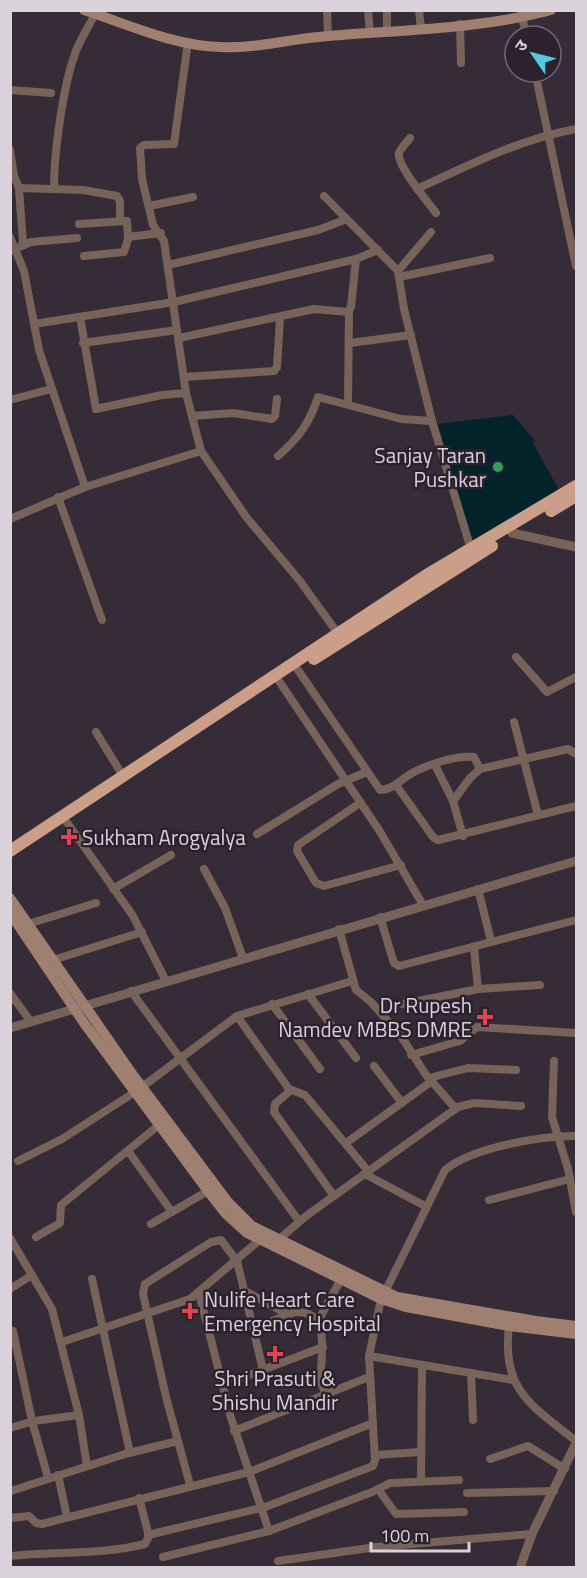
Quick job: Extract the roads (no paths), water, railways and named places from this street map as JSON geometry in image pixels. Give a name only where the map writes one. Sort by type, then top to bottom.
[{"type":"highway","points":[[10,851],[123,776],[298,669],[471,549],[576,486]]},
{"type":"highway","points":[[10,860],[170,748],[341,638],[576,496]]},
{"type":"main road","points":[[84,10],[188,42],[221,48],[420,29],[551,10]]},
{"type":"main road","points":[[10,898],[53,960],[78,1007]]},
{"type":"main road","points":[[10,913],[138,1089],[232,1207],[263,1237]]},
{"type":"main road","points":[[138,1089],[159,1125],[236,1225],[341,1279],[383,1296],[576,1326]]},
{"type":"main road","points":[[274,1244],[406,1307],[508,1326],[576,1335]]},
{"type":"street","points":[[327,10],[328,36]]},
{"type":"street","points":[[368,10],[370,34]]},
{"type":"street","points":[[387,10],[387,32]]},
{"type":"street","points":[[419,10],[420,29]]},
{"type":"street","points":[[54,188],[54,163],[71,70],[77,48],[95,14]]},
{"type":"street","points":[[460,24],[461,63]]},
{"type":"street","points":[[188,42],[174,144],[141,147],[142,179],[153,225],[160,233],[168,265],[186,393],[201,451],[247,519],[300,581],[341,638]]},
{"type":"street","points":[[537,84],[576,266]]},
{"type":"street","points":[[10,90],[51,93]]},
{"type":"street","points":[[417,189],[503,149],[548,134],[576,129]]},
{"type":"street","points":[[410,138],[399,157],[417,189],[436,213]]},
{"type":"street","points":[[10,150],[14,176],[19,188],[23,244]]},
{"type":"street","points":[[19,188],[54,188],[117,196],[120,201],[120,219]]},
{"type":"street","points":[[149,206],[193,196]]},
{"type":"street","points":[[324,196],[399,274],[404,309],[432,421],[471,549]]},
{"type":"street","points":[[168,265],[318,230],[347,219]]},
{"type":"street","points":[[79,224],[126,220],[128,237],[123,253],[84,256]]},
{"type":"street","points":[[399,274],[431,232]]},
{"type":"street","points":[[128,237],[160,233]]},
{"type":"street","points":[[10,237],[12,250],[24,271],[34,324],[51,389],[85,487]]},
{"type":"street","points":[[12,250],[23,244],[77,238]]},
{"type":"street","points":[[34,324],[174,302],[356,259],[378,250]]},
{"type":"street","points":[[399,274],[490,258]]},
{"type":"street","points":[[348,404],[349,311],[356,259]]},
{"type":"street","points":[[83,343],[178,334],[280,318],[324,308],[349,311]]},
{"type":"street","points":[[80,316],[95,406],[98,410],[162,395],[186,393]]},
{"type":"street","points":[[184,376],[274,371],[278,366],[280,318]]},
{"type":"street","points":[[350,343],[411,335]]},
{"type":"street","points":[[10,400],[51,389]]},
{"type":"street","points":[[278,456],[303,431],[310,420],[318,397],[401,419],[432,421]]},
{"type":"street","points":[[192,416],[233,413],[272,419],[275,416],[276,399]]},
{"type":"street","points":[[10,519],[85,487],[201,451]]},
{"type":"street","points":[[58,497],[102,620]]},
{"type":"street","points":[[512,533],[576,547]]},
{"type":"street","points":[[516,657],[547,692],[576,677]]},
{"type":"street","points":[[298,669],[380,790],[396,785],[415,772],[463,756],[472,756],[480,769]]},
{"type":"street","points":[[279,681],[401,865],[423,904]]},
{"type":"street","points":[[514,722],[538,815]]},
{"type":"street","points":[[96,732],[123,776]]},
{"type":"street","points":[[453,801],[470,778],[480,769],[568,749],[576,754]]},
{"type":"street","points":[[435,765],[453,801],[464,836]]},
{"type":"street","points":[[257,834],[344,781],[367,772]]},
{"type":"street","points":[[396,785],[434,839],[441,840],[576,806]]},
{"type":"street","points":[[360,803],[298,845],[297,851],[316,883],[324,886],[401,865]]},
{"type":"street","points":[[66,821],[142,932],[166,981]]},
{"type":"street","points":[[113,889],[171,855]]},
{"type":"street","points":[[10,1028],[423,904],[576,861]]},
{"type":"street","points":[[204,869],[228,914],[243,958]]},
{"type":"street","points":[[478,889],[490,941]]},
{"type":"street","points":[[28,924],[96,903]]},
{"type":"street","points":[[380,917],[397,965],[474,948],[490,941],[576,920]]},
{"type":"street","points":[[339,929],[352,981],[359,994],[371,1002],[401,1036],[430,1080],[456,1109]]},
{"type":"street","points":[[53,960],[142,932]]},
{"type":"street","points":[[474,948],[478,989]]},
{"type":"street","points":[[18,1161],[62,1139],[138,1089],[237,1016],[352,981]]},
{"type":"street","points":[[403,1004],[478,989],[540,985]]},
{"type":"street","points":[[131,991],[299,1221]]},
{"type":"street","points":[[10,993],[31,1022]]},
{"type":"street","points":[[308,994],[356,1058]]},
{"type":"street","points":[[272,1004],[320,1069]]},
{"type":"street","points":[[237,1016],[291,1090],[305,1095],[346,1143],[366,1172],[425,1206]]},
{"type":"street","points":[[411,1054],[460,1041],[477,1027],[576,1033]]},
{"type":"street","points":[[554,1061],[551,1110],[572,1168],[570,1179],[576,1212]]},
{"type":"street","points":[[374,1066],[402,1103]]},
{"type":"street","points":[[346,1143],[430,1080],[468,1068],[516,1070]]},
{"type":"street","points":[[291,1090],[275,1104],[274,1112],[334,1196]]},
{"type":"street","points":[[274,1244],[299,1221],[456,1109],[474,1103],[521,1106]]},
{"type":"street","points":[[36,1237],[60,1223],[61,1205],[159,1125]]},
{"type":"street","points":[[148,1534],[262,1508],[370,1467],[375,1462],[375,1455],[369,1356],[383,1296],[441,1175],[457,1162],[507,1145],[559,1136],[576,1136]]},
{"type":"street","points":[[128,1151],[172,1212]]},
{"type":"street","points":[[489,1200],[570,1179]]},
{"type":"street","points":[[151,1224],[208,1191]]},
{"type":"street","points":[[62,1342],[183,1302],[199,1293],[263,1237]]},
{"type":"street","points":[[10,1238],[48,1299],[62,1342],[79,1415],[87,1466]]},
{"type":"street","points":[[190,1485],[143,1294],[148,1282],[212,1242],[221,1240],[237,1261],[263,1370]]},
{"type":"street","points":[[10,1290],[33,1275]]},
{"type":"street","points":[[92,1279],[130,1453]]},
{"type":"street","points":[[317,1323],[341,1279]]},
{"type":"street","points":[[245,1291],[289,1315]]},
{"type":"street","points":[[199,1293],[234,1431],[268,1531]]},
{"type":"street","points":[[254,1328],[302,1312],[317,1323],[323,1347],[321,1381],[326,1394]]},
{"type":"street","points":[[508,1326],[507,1354],[513,1380],[536,1410],[576,1442],[555,1491],[531,1534],[520,1568]]},
{"type":"street","points":[[13,1331],[32,1421],[48,1478]]},
{"type":"street","points":[[223,1385],[323,1347]]},
{"type":"street","points":[[369,1356],[513,1380]]},
{"type":"street","points":[[421,1481],[422,1365]]},
{"type":"street","points":[[471,1373],[472,1420]]},
{"type":"street","points":[[234,1431],[369,1377]]},
{"type":"street","points":[[10,1428],[32,1421],[79,1415]]},
{"type":"street","points":[[10,1518],[29,1516],[40,1524],[249,1472],[373,1424]]},
{"type":"street","points":[[11,1491],[130,1453],[178,1441]]},
{"type":"street","points":[[490,1459],[528,1446],[565,1469]]},
{"type":"street","points":[[375,1455],[421,1452]]},
{"type":"street","points":[[58,1475],[67,1517]]},
{"type":"street","points":[[163,1557],[268,1531],[395,1482],[459,1480]]},
{"type":"street","points":[[378,1489],[396,1514],[464,1512]]},
{"type":"street","points":[[467,1493],[555,1491]]},
{"type":"street","points":[[10,1556],[59,1552],[90,1553],[145,1544],[148,1534],[139,1498]]},
{"type":"street","points":[[278,1561],[376,1546],[531,1534]]},
{"type":"water","name":"Sanjay Taran Pushkar","points":[[513,415],[536,442],[532,441],[560,492],[469,544],[438,424]]},
{"type":"place","name":"Sanjay Taran Pushkar","points":[[498,467]]},
{"type":"place","name":"Sukham Arogyalya","points":[[69,837]]},
{"type":"place","name":"Dr Rupesh Namdev MBBS DMRE","points":[[485,1017]]},
{"type":"place","name":"Nulife Heart Care Emergency Hospital","points":[[190,1311]]},
{"type":"place","name":"Shri Prasuti & Shishu Mandir","points":[[275,1354]]}]
